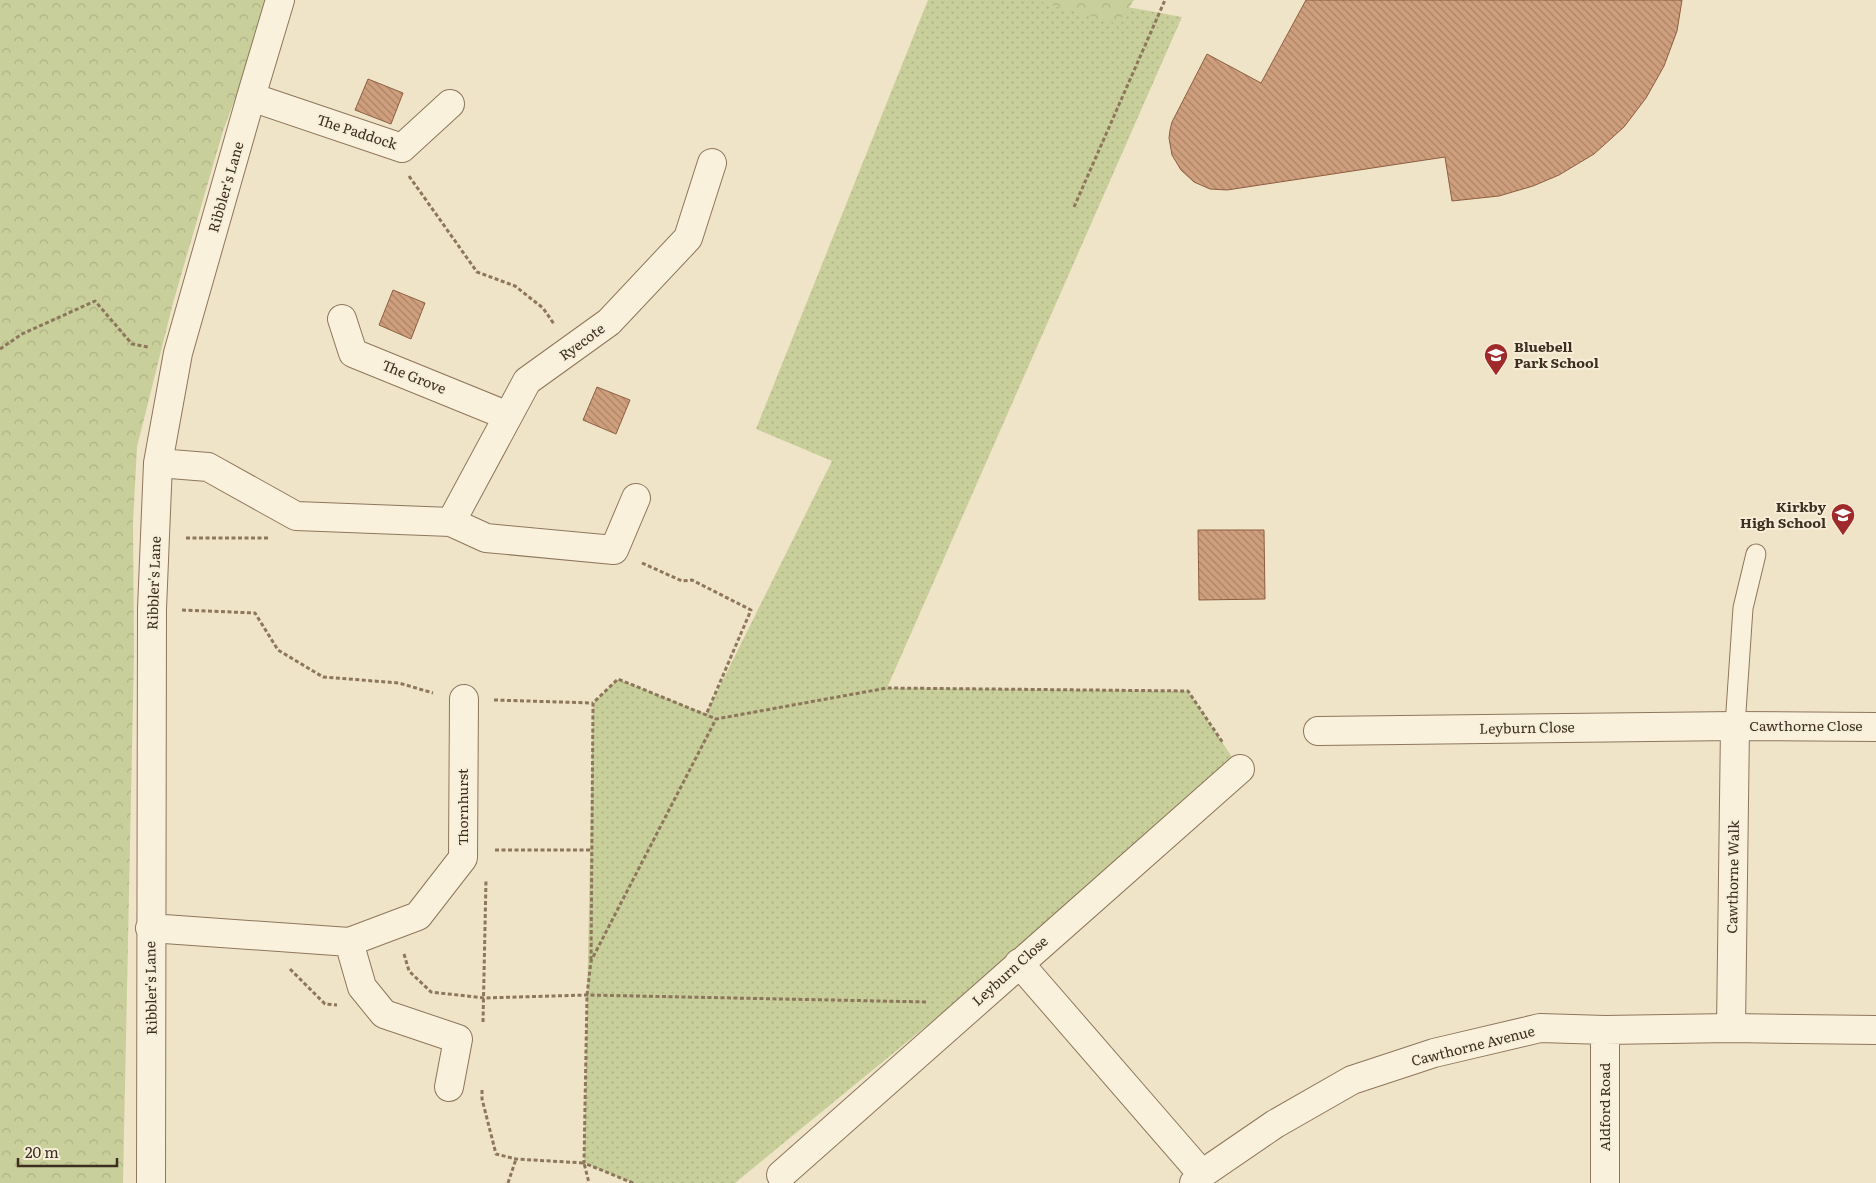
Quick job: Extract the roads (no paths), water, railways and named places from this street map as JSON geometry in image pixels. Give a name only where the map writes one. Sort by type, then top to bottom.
[{"type":"street","name":"Ribbler's Lane","points":[[151,1183],[152,610],[158,463],[178,353],[280,0]]},
{"type":"street","name":"The Paddock","points":[[251,97],[402,148],[450,104]]},
{"type":"street","name":"Ryecote","points":[[451,522],[527,381],[609,322],[688,238],[712,163]]},
{"type":"street","name":"The Grove","points":[[342,319],[354,353],[508,416]]},
{"type":"street","points":[[158,463],[208,467],[296,516],[451,522],[486,538],[614,550],[636,498]]},
{"type":"street","name":"Thornhurst","points":[[150,928],[349,942],[418,916],[463,858],[464,699]]},
{"type":"street","name":"Cawthorne Close","points":[[1735,726],[1876,727]]},
{"type":"street","name":"Leyburn Close","points":[[1318,731],[1735,726]]},
{"type":"street","name":"Cawthorne Walk","points":[[1731,1028],[1735,726]]},
{"type":"street","name":"Leyburn Close","points":[[781,1175],[1240,769]]},
{"type":"street","points":[[349,942],[362,987],[384,1014],[458,1039],[449,1087]]},
{"type":"street","points":[[1019,963],[1198,1178]]},
{"type":"street","name":"Cawthorne Avenue","points":[[1198,1178],[1275,1124],[1352,1080],[1434,1053],[1540,1028],[1605,1030],[1731,1028],[1876,1030]]},
{"type":"street","name":"Aldford Road","points":[[1605,1030],[1605,1183]]},
{"type":"lane","points":[[1735,726],[1743,608],[1756,554]]},
{"type":"place","name":"Bluebell Park School","points":[[1496,376]]},
{"type":"place","name":"Kirkby High School","points":[[1843,536]]}]
